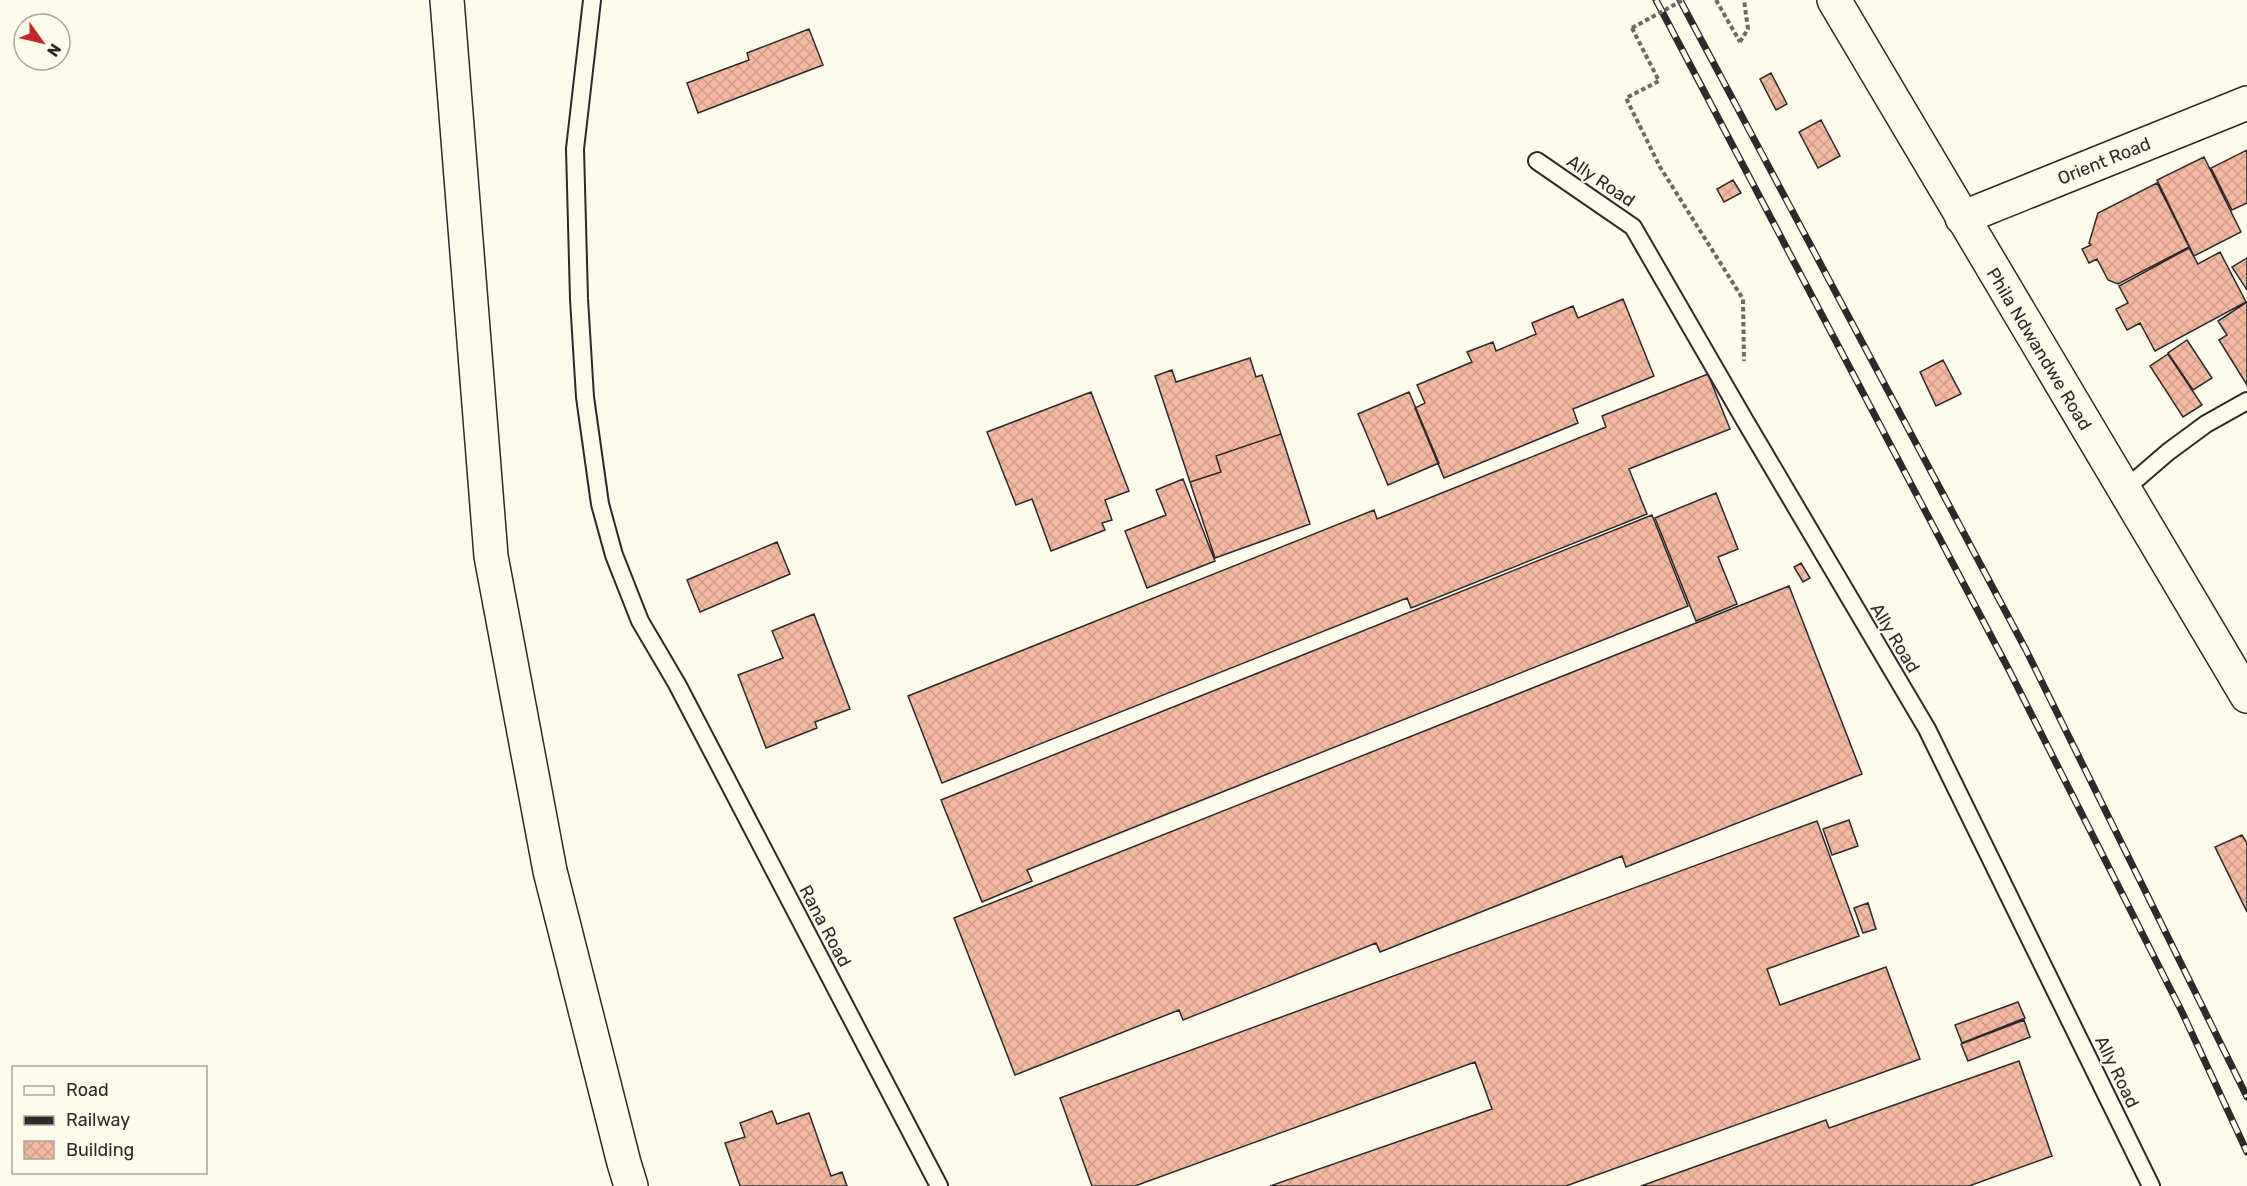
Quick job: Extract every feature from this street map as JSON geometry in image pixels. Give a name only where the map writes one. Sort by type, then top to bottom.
[{"type":"main road","points":[[447,0],[491,556],[549,871],[624,1163],[632,1186]]},
{"type":"main road","name":"Phila Ndwandwe Road","points":[[1834,0],[2247,696]]},
{"type":"main road","name":"Orient Road","points":[[1962,218],[2247,103]]},
{"type":"lane","name":"Rana Road","points":[[592,0],[575,149],[579,299],[585,397],[600,504],[614,555],[640,621],[677,684],[939,1186]]},
{"type":"lane","name":"Ally Road","points":[[1537,161],[1633,226],[1926,729],[2151,1186]]},
{"type":"lane","points":[[2124,490],[2206,423],[2247,400]]},
{"type":"path","points":[[1683,0],[1632,28],[1659,81],[1626,98],[1660,167],[1743,299],[1744,365]]},
{"type":"path","points":[[1716,0],[1740,42],[1748,28],[1744,0]]},
{"type":"building","points":[[809,29],[823,65],[698,113],[687,83],[749,60],[747,53]]},
{"type":"building","points":[[1771,73],[1787,104],[1776,110],[1760,79]]},
{"type":"building","points":[[1821,120],[1840,156],[1818,168],[1799,132]]},
{"type":"building","points":[[2247,150],[2247,203],[2232,210],[2211,168]]},
{"type":"building","points":[[2204,157],[2241,232],[2194,256],[2157,180]]},
{"type":"building","points":[[1733,180],[1741,193],[1724,202],[1717,189]]},
{"type":"building","points":[[2157,183],[2189,247],[2118,284],[2108,280],[2097,259],[2089,263],[2082,249],[2091,245],[2089,243],[2098,213]]},
{"type":"building","points":[[2189,248],[2198,264],[2220,252],[2246,302],[2155,351],[2140,323],[2127,330],[2116,309],[2128,303],[2119,286]]},
{"type":"building","points":[[2247,258],[2247,290],[2232,267]]},
{"type":"building","points":[[1623,299],[1654,376],[1573,409],[1578,423],[1444,478],[1415,408],[1425,403],[1417,385],[1472,362],[1467,352],[1493,342],[1496,351],[1536,334],[1532,323],[1573,306],[1578,318]]},
{"type":"building","points":[[2247,302],[2247,385],[2219,340],[2227,335],[2218,321]]},
{"type":"building","points":[[2187,340],[2212,378],[2193,390],[2168,353]]},
{"type":"building","points":[[2168,354],[2202,405],[2183,417],[2150,366]]},
{"type":"building","points":[[1250,358],[1256,377],[1262,375],[1281,434],[1216,456],[1221,472],[1190,482],[1155,376],[1172,370],[1176,382]]},
{"type":"building","points":[[1943,360],[1961,394],[1936,406],[1920,372]]},
{"type":"building","points":[[1708,374],[1730,429],[1629,469],[1647,514],[1411,608],[1407,598],[942,783],[908,696],[1374,510],[1377,519],[1606,427],[1602,416]]},
{"type":"building","points":[[1091,392],[1129,491],[1105,500],[1112,520],[1102,523],[1105,530],[1051,551],[1032,499],[1016,505],[987,432]]},
{"type":"building","points":[[1409,392],[1439,463],[1388,485],[1358,414]]},
{"type":"building","points":[[1281,434],[1310,524],[1215,558],[1190,482],[1221,472],[1216,456]]},
{"type":"building","points":[[1183,479],[1215,561],[1147,588],[1125,531],[1166,515],[1156,490]]},
{"type":"building","points":[[1716,493],[1738,549],[1718,557],[1737,604],[1696,621],[1655,518]]},
{"type":"building","points":[[1652,515],[1688,606],[1027,870],[1032,881],[982,902],[941,800]]},
{"type":"building","points":[[777,542],[790,574],[700,612],[687,580]]},
{"type":"building","points":[[1801,563],[1810,578],[1803,582],[1794,567]]},
{"type":"building","points":[[1789,586],[1862,774],[1626,867],[1622,856],[1380,952],[1376,943],[1183,1020],[1179,1010],[1015,1075],[954,918]]},
{"type":"building","points":[[814,614],[850,709],[815,722],[817,728],[766,748],[738,675],[783,658],[772,631]]},
{"type":"building","points":[[1849,820],[1858,846],[1832,855],[1823,829]]},
{"type":"building","points":[[1817,821],[1859,936],[1767,969],[1780,1005],[1886,967],[1920,1059],[1566,1186],[1270,1186],[1492,1109],[1475,1062],[1135,1186],[1092,1186],[1060,1098]]},
{"type":"building","points":[[2242,835],[2247,843],[2247,912],[2215,847]]},
{"type":"building","points":[[1868,903],[1876,929],[1863,933],[1854,908]]},
{"type":"building","points":[[2018,1002],[2025,1018],[1962,1043],[1955,1025]]},
{"type":"building","points":[[2024,1020],[2030,1037],[1968,1061],[1961,1044]]},
{"type":"building","points":[[2019,1061],[2052,1156],[1969,1186],[1641,1186],[1826,1120],[1829,1128]]},
{"type":"building","points":[[772,1111],[777,1124],[809,1113],[831,1176],[842,1172],[847,1186],[740,1186],[725,1143],[745,1137],[740,1123]]},
{"type":"railway","points":[[1656,0],[2009,670],[2182,1012],[2247,1152]]},
{"type":"railway","points":[[1680,0],[2026,650],[2247,1097]]}]
